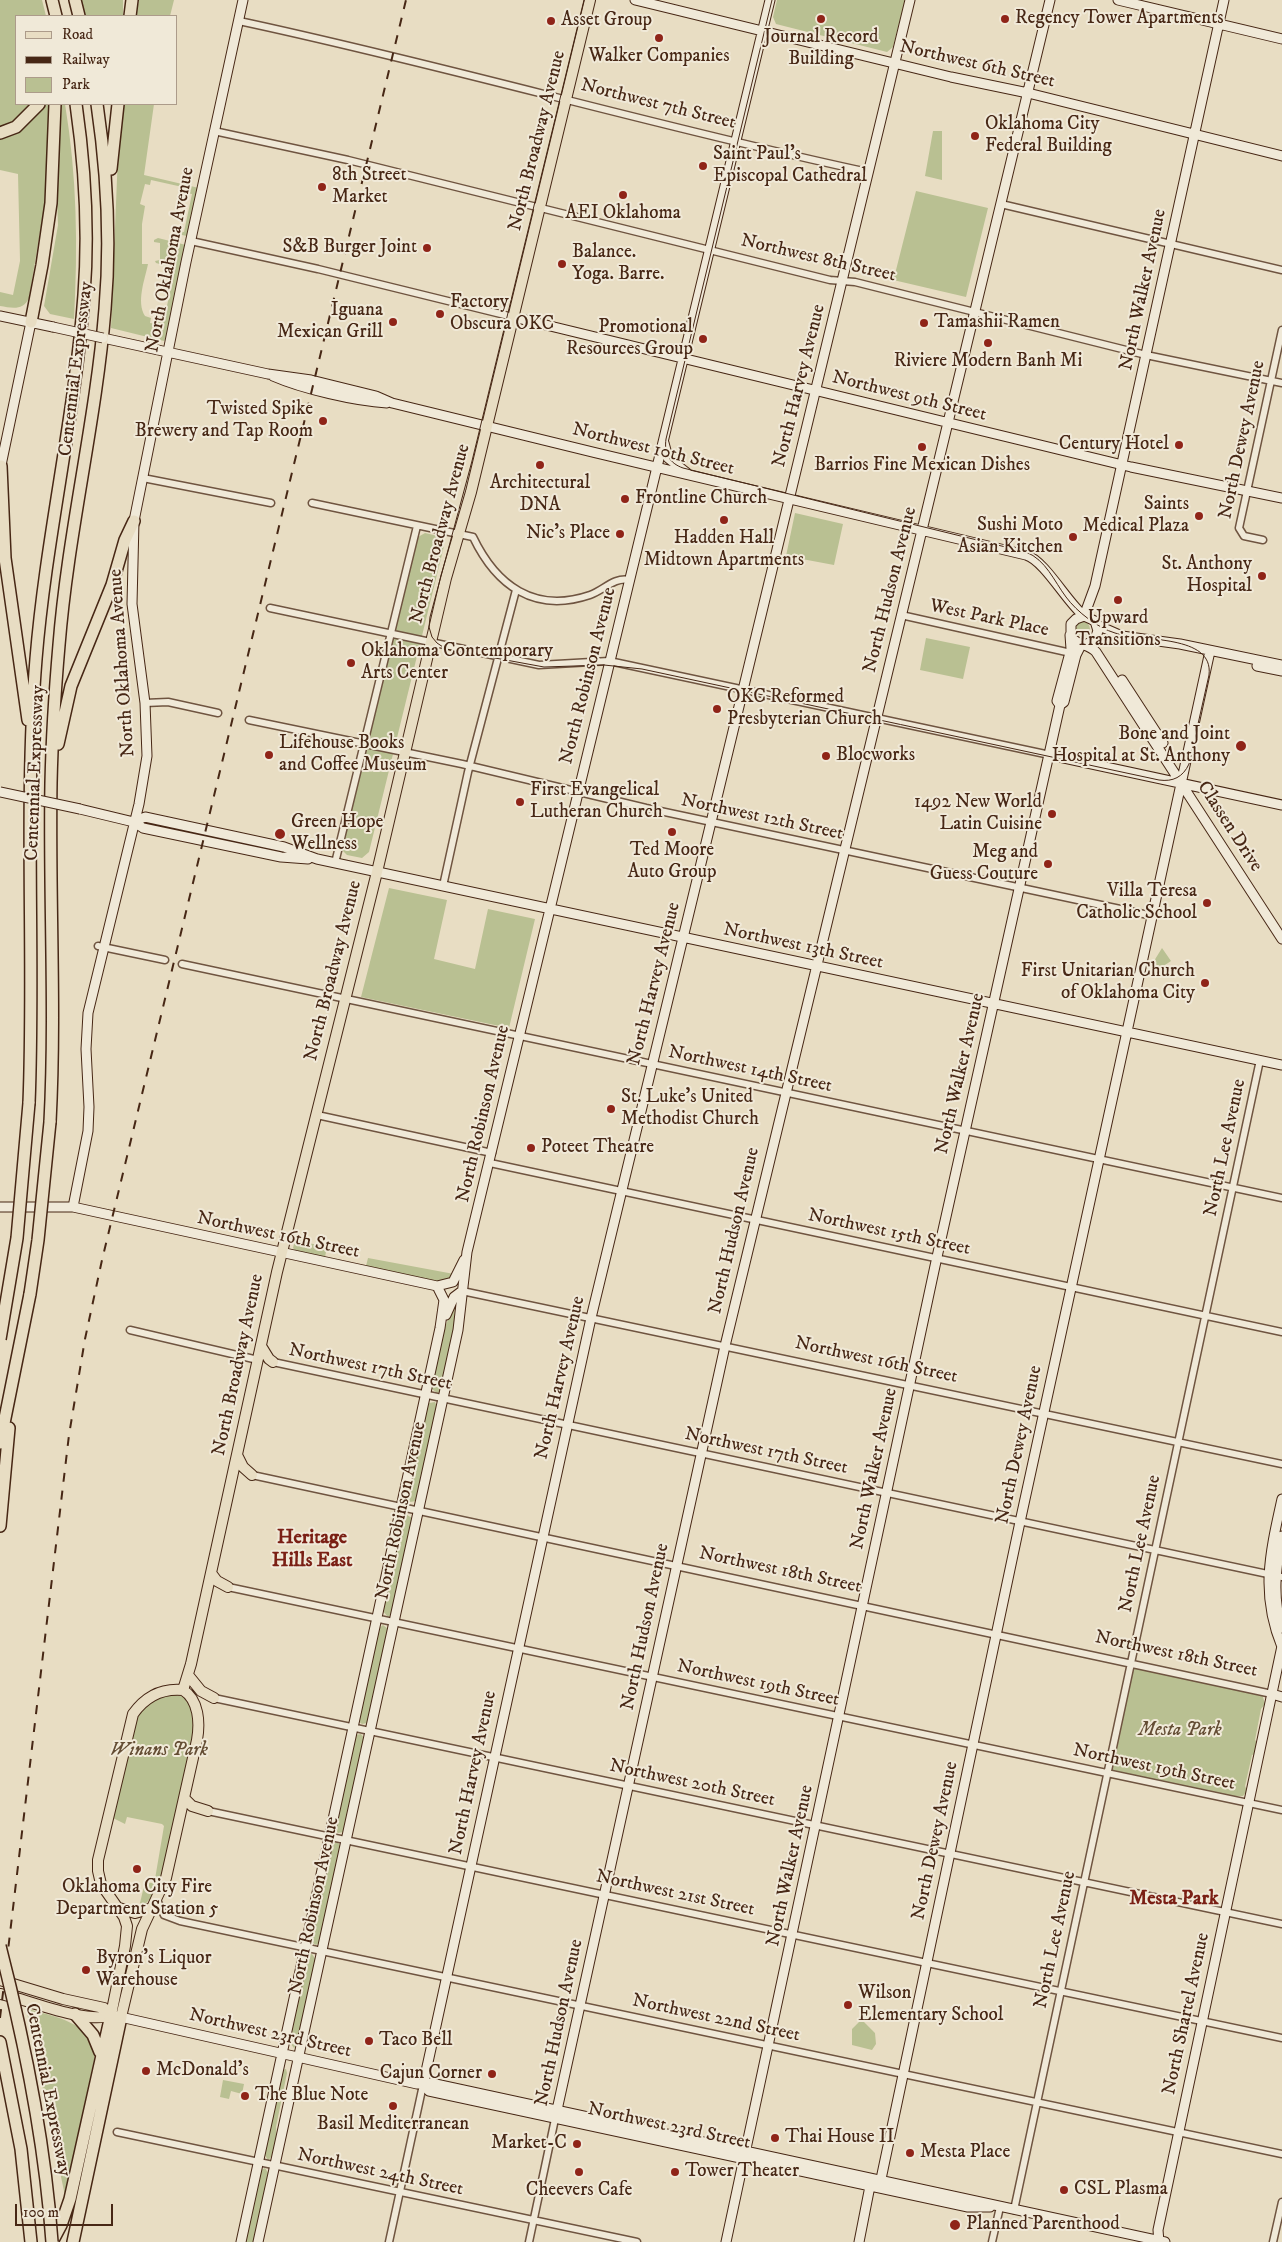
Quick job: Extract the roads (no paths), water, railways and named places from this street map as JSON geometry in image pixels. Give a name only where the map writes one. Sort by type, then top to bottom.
[{"type":"highway","points":[[52,0],[56,15]]},
{"type":"highway","points":[[75,0],[79,15]]},
{"type":"highway","points":[[130,15],[132,0]]},
{"type":"highway","points":[[0,133],[16,126],[38,105]]},
{"type":"highway","points":[[31,322],[51,203],[55,105]]},
{"type":"highway","name":"Centennial Expressway","points":[[0,1339],[17,1238],[29,1103],[31,737],[45,573],[76,368],[85,293],[86,214],[76,105]]},
{"type":"highway","name":"Centennial Expressway","points":[[0,1443],[24,1331],[38,1240],[50,1122],[53,1057],[51,782],[62,614],[105,310],[108,223],[105,166],[97,105]]},
{"type":"highway","points":[[108,223],[113,136],[118,105]]},
{"type":"highway","points":[[0,468],[5,558],[31,737]]},
{"type":"highway","points":[[51,782],[68,698],[112,585],[125,540],[134,522]]},
{"type":"highway","points":[[0,1526],[13,1384]]},
{"type":"highway","name":"Centennial Expressway","points":[[0,1946],[35,2098],[44,2154],[52,2242]]},
{"type":"highway","points":[[75,2014],[94,2035],[101,2054]]},
{"type":"highway","points":[[52,2242],[62,2225],[70,2199],[101,2054],[116,2016]]},
{"type":"highway","points":[[73,2242],[116,2016]]},
{"type":"highway","name":"Centennial Expressway","points":[[0,2042],[22,2149],[31,2242]]},
{"type":"main road","name":"North Broadway Avenue","points":[[183,1690],[188,1675],[282,1253],[346,999],[431,642],[590,0]]},
{"type":"main road","points":[[261,1346],[273,1362]]},
{"type":"main road","points":[[237,1455],[244,1469],[252,1475]]},
{"type":"main road","points":[[211,1573],[217,1580],[228,1587]]},
{"type":"main road","points":[[188,1675],[201,1691],[214,1698]]},
{"type":"main road","points":[[164,1690],[183,1690],[194,1701],[199,1728],[166,1878],[157,1898],[149,1909],[116,2016],[127,1938],[124,1917],[101,1884],[98,1860],[132,1714],[143,1701],[164,1690]]},
{"type":"main road","points":[[184,1798],[192,1806],[208,1810]]},
{"type":"main road","points":[[119,1908],[135,1913],[149,1909]]},
{"type":"main road","points":[[0,1980],[63,1999],[104,2008],[116,2016]]},
{"type":"main road","points":[[0,1994],[75,2014],[101,2018],[116,2016]]},
{"type":"street","name":"North Oklahoma Avenue","points":[[72,1207],[89,1125],[86,1024],[101,946],[134,822],[147,756],[146,703],[132,604],[134,522],[191,241],[243,0]]},
{"type":"street","name":"Northwest 6th Street","points":[[635,0],[1028,93],[1282,156]]},
{"type":"street","name":"North Robinson Avenue","points":[[258,2242],[458,1330],[467,1252],[770,0]]},
{"type":"street","name":"North Harvey Avenue","points":[[389,2242],[591,1318],[910,0]]},
{"type":"street","name":"North Hudson Avenue","points":[[528,2242],[724,1346],[1050,0]]},
{"type":"street","points":[[1118,0],[1282,39]]},
{"type":"street","name":"North Walker Avenue","points":[[1096,624],[1093,612],[1095,586],[1224,0]]},
{"type":"street","name":"Northwest 7th Street","points":[[239,21],[383,52],[868,172]]},
{"type":"street","name":"Northwest 8th Street","points":[[214,131],[348,160],[842,282],[855,282],[1146,355],[1282,383]]},
{"type":"street","points":[[1001,204],[1282,270]]},
{"type":"street","name":"Northwest 9th Street","points":[[191,241],[326,271],[1121,464],[1282,498]]},
{"type":"street","name":"Northwest 10th Street","points":[[0,316],[268,374],[311,380],[376,396],[392,403],[656,468],[1026,555],[1036,559],[1068,602],[1084,616]]},
{"type":"street","points":[[0,468],[31,322]]},
{"type":"street","name":"North Dewey Avenue","points":[[1263,540],[1244,536],[1239,528],[1282,330]]},
{"type":"street","points":[[664,438],[668,458],[691,476]]},
{"type":"street","points":[[143,478],[271,504]]},
{"type":"street","points":[[312,503],[472,537],[483,558],[494,572],[516,590],[535,598],[563,600],[590,595],[618,580],[629,580]]},
{"type":"street","points":[[335,863],[417,526]]},
{"type":"street","name":"Northwest 10th Street","points":[[1042,566],[1068,611],[1070,632]]},
{"type":"street","name":"North Walker Avenue","points":[[1084,616],[1095,586]]},
{"type":"street","points":[[442,886],[470,766],[516,590]]},
{"type":"street","points":[[270,608],[551,666],[609,661],[1282,805]]},
{"type":"street","name":"West Park Place","points":[[901,615],[1071,652]]},
{"type":"street","points":[[1282,665],[1209,654],[1096,638],[1082,645],[1074,641],[1070,632],[1074,620],[1084,616],[1122,636],[1209,654],[1282,671]]},
{"type":"street","points":[[1096,624],[1096,638]]},
{"type":"street","name":"North Walker Avenue","points":[[1060,705],[1057,701],[1071,652],[1070,632]]},
{"type":"street","name":"Classen Drive","points":[[1096,638],[1173,758],[1181,784]]},
{"type":"street","name":"North Walker Avenue","points":[[726,2242],[936,1259],[1060,705],[1064,702],[1076,655],[1082,645]]},
{"type":"street","name":"Classen Drive","points":[[1082,645],[1096,652],[1282,939]]},
{"type":"street","name":"North Dewey Avenue","points":[[880,2179],[1043,1413],[1209,654]]},
{"type":"street","points":[[146,703],[168,702],[218,713]]},
{"type":"street","name":"Northwest 12th Street","points":[[249,720],[470,766],[843,851],[1153,916]]},
{"type":"street","points":[[0,792],[134,822]]},
{"type":"street","name":"Northwest 13th Street","points":[[134,822],[145,817],[284,847],[317,859],[335,863],[1282,1065]]},
{"type":"street","name":"Northwest 13th Street","points":[[134,822],[143,828],[282,857],[317,859]]},
{"type":"street","points":[[101,946],[165,960]]},
{"type":"street","name":"Northwest 14th Street","points":[[182,964],[1282,1198]]},
{"type":"street","name":"North Lee Avenue","points":[[1014,2210],[1260,1060]]},
{"type":"street","points":[[317,1115],[492,1152]]},
{"type":"street","name":"Northwest 15th Street","points":[[490,1163],[1282,1332]]},
{"type":"street","name":"Northwest 16th Street","points":[[0,1207],[72,1207],[436,1286]]},
{"type":"street","points":[[440,1328],[444,1300],[436,1286],[453,1282],[467,1252]]},
{"type":"street","points":[[440,1328],[452,1300],[462,1291]]},
{"type":"street","name":"Northwest 16th Street","points":[[462,1291],[1282,1464]]},
{"type":"street","name":"North Robinson Avenue","points":[[241,2242],[440,1328]]},
{"type":"street","points":[[130,1330],[258,1360]]},
{"type":"street","name":"Northwest 17th Street","points":[[273,1362],[1275,1575]]},
{"type":"street","name":"Northwest 18th Street","points":[[252,1475],[996,1633],[1272,1694]]},
{"type":"street","name":"North Shartel Avenue","points":[[1161,2242],[1158,2230],[1282,1646],[1272,1618],[1282,1499]]},
{"type":"street","name":"North Shartel Avenue","points":[[1282,1536],[1275,1575],[1277,1609],[1282,1628]]},
{"type":"street","name":"Northwest 19th Street","points":[[228,1587],[1282,1810]]},
{"type":"street","points":[[1272,1694],[1282,1697]]},
{"type":"street","name":"Northwest 20th Street","points":[[214,1698],[1282,1924]]},
{"type":"street","name":"Northwest 21st Street","points":[[208,1810],[1282,2038]]},
{"type":"street","name":"Northwest 22nd Street","points":[[157,1898],[162,1914],[180,1922],[1282,2154]]},
{"type":"street","name":"Northwest 23rd Street","points":[[116,2016],[423,2086],[429,2091],[555,2119],[880,2179],[969,2198],[1000,2208]]},
{"type":"street","name":"Northwest 23rd Street","points":[[423,2086],[431,2083],[557,2110],[870,2186],[968,2207],[1014,2210],[1161,2242]]},
{"type":"street","name":"Northwest 24th Street","points":[[116,2132],[637,2242]]},
{"type":"street","points":[[859,2242],[870,2186],[880,2179]]},
{"type":"street","points":[[1274,2242],[1282,2202]]},
{"type":"street","points":[[992,2242],[1000,2208]]},
{"type":"tram line","points":[[584,0],[472,461],[430,617],[429,627],[432,637],[446,649],[544,667],[604,665],[642,669],[1159,780],[1177,778],[1189,764],[1209,675],[1208,662],[1200,652],[1189,646],[1174,642],[1115,633],[1088,619],[1066,597],[1039,560],[1026,552],[683,468],[674,463],[669,457],[666,449],[666,439],[772,0]]},
{"type":"railway","points":[[0,2018],[69,1435],[85,1339],[102,1260],[406,0]]},
{"type":"place","name":"Journal Record Building","points":[[821,19]]},
{"type":"place","name":"Regency Tower Apartments","points":[[1005,19]]},
{"type":"place","name":"Asset Group","points":[[551,21]]},
{"type":"place","name":"Walker Companies","points":[[659,38]]},
{"type":"place","name":"Oklahoma City Federal Building","points":[[975,136]]},
{"type":"place","name":"Saint Paul's Episcopal Cathedral","points":[[703,166]]},
{"type":"place","name":"8th Street Market","points":[[322,187]]},
{"type":"place","name":"AEI Oklahoma","points":[[623,195]]},
{"type":"place","name":"S&B Burger Joint","points":[[427,248]]},
{"type":"place","name":"Balance. Yoga. Barre.","points":[[562,264]]},
{"type":"place","name":"Factory Obscura OKC","points":[[440,314]]},
{"type":"place","name":"Iguana Mexican Grill","points":[[393,322]]},
{"type":"place","name":"Tamashii Ramen","points":[[924,323]]},
{"type":"place","name":"Promotional Resources Group","points":[[703,339]]},
{"type":"place","name":"Riviere Modern Banh Mi","points":[[988,343]]},
{"type":"place","name":"Twisted Spike Brewery and Tap Room","points":[[323,421]]},
{"type":"place","name":"Century Hotel","points":[[1179,445]]},
{"type":"place","name":"Barrios Fine Mexican Dishes","points":[[922,447]]},
{"type":"place","name":"Architectural DNA","points":[[540,465]]},
{"type":"place","name":"Frontline Church","points":[[625,499]]},
{"type":"place","name":"Saints Medical Plaza","points":[[1199,516]]},
{"type":"place","name":"Hadden Hall Midtown Apartments","points":[[724,520]]},
{"type":"place","name":"Nic's Place","points":[[620,534]]},
{"type":"place","name":"Sushi Moto Asian Kitchen","points":[[1073,537]]},
{"type":"place","name":"St. Anthony Hospital","points":[[1262,576]]},
{"type":"place","name":"Upward Transitions","points":[[1118,600]]},
{"type":"place","name":"Oklahoma Contemporary Arts Center","points":[[351,663]]},
{"type":"place","name":"OKC Reformed Presbyterian Church","points":[[717,709]]},
{"type":"place","name":"Bone and Joint Hospital at St. Anthony","points":[[1241,746]]},
{"type":"place","name":"Lifehouse Books and Coffee Museum","points":[[269,755]]},
{"type":"place","name":"Blocworks","points":[[826,756]]},
{"type":"place","name":"First Evangelical Lutheran Church","points":[[520,802]]},
{"type":"place","name":"1492 New World Latin Cuisine","points":[[1052,814]]},
{"type":"place","name":"Ted Moore Auto Group","points":[[672,832]]},
{"type":"place","name":"Green Hope Wellness","points":[[280,834]]},
{"type":"place","name":"Meg and Guess Couture","points":[[1048,864]]},
{"type":"place","name":"Villa Teresa Catholic School","points":[[1207,903]]},
{"type":"place","name":"First Unitarian Church of Oklahoma City","points":[[1205,983]]},
{"type":"place","name":"St. Luke's United Methodist Church","points":[[611,1109]]},
{"type":"place","name":"Poteet Theatre","points":[[531,1148]]},
{"type":"place","name":"Oklahoma City Fire Department Station 5","points":[[137,1869]]},
{"type":"place","name":"Byron's Liquor Warehouse","points":[[86,1970]]},
{"type":"place","name":"Wilson Elementary School","points":[[848,2005]]},
{"type":"place","name":"Taco Bell","points":[[369,2041]]},
{"type":"place","name":"McDonald's","points":[[146,2071]]},
{"type":"place","name":"Cajun Corner","points":[[492,2074]]},
{"type":"place","name":"The Blue Note","points":[[245,2096]]},
{"type":"place","name":"Basil Mediterranean","points":[[393,2106]]},
{"type":"place","name":"Thai House II","points":[[775,2138]]},
{"type":"place","name":"Market-C","points":[[577,2144]]},
{"type":"place","name":"Mesta Place","points":[[910,2153]]},
{"type":"place","name":"Cheevers Cafe","points":[[579,2172]]},
{"type":"place","name":"Tower Theater","points":[[675,2172]]},
{"type":"place","name":"CSL Plasma","points":[[1064,2190]]},
{"type":"place","name":"Planned Parenthood","points":[[955,2225]]},
{"type":"district","name":"Heritage Hills East","points":[[312,1550]]},
{"type":"district","name":"Mesta Park","points":[[1174,1900]]},
{"type":"park label","name":"Winans Park","points":[[159,1751]]}]
